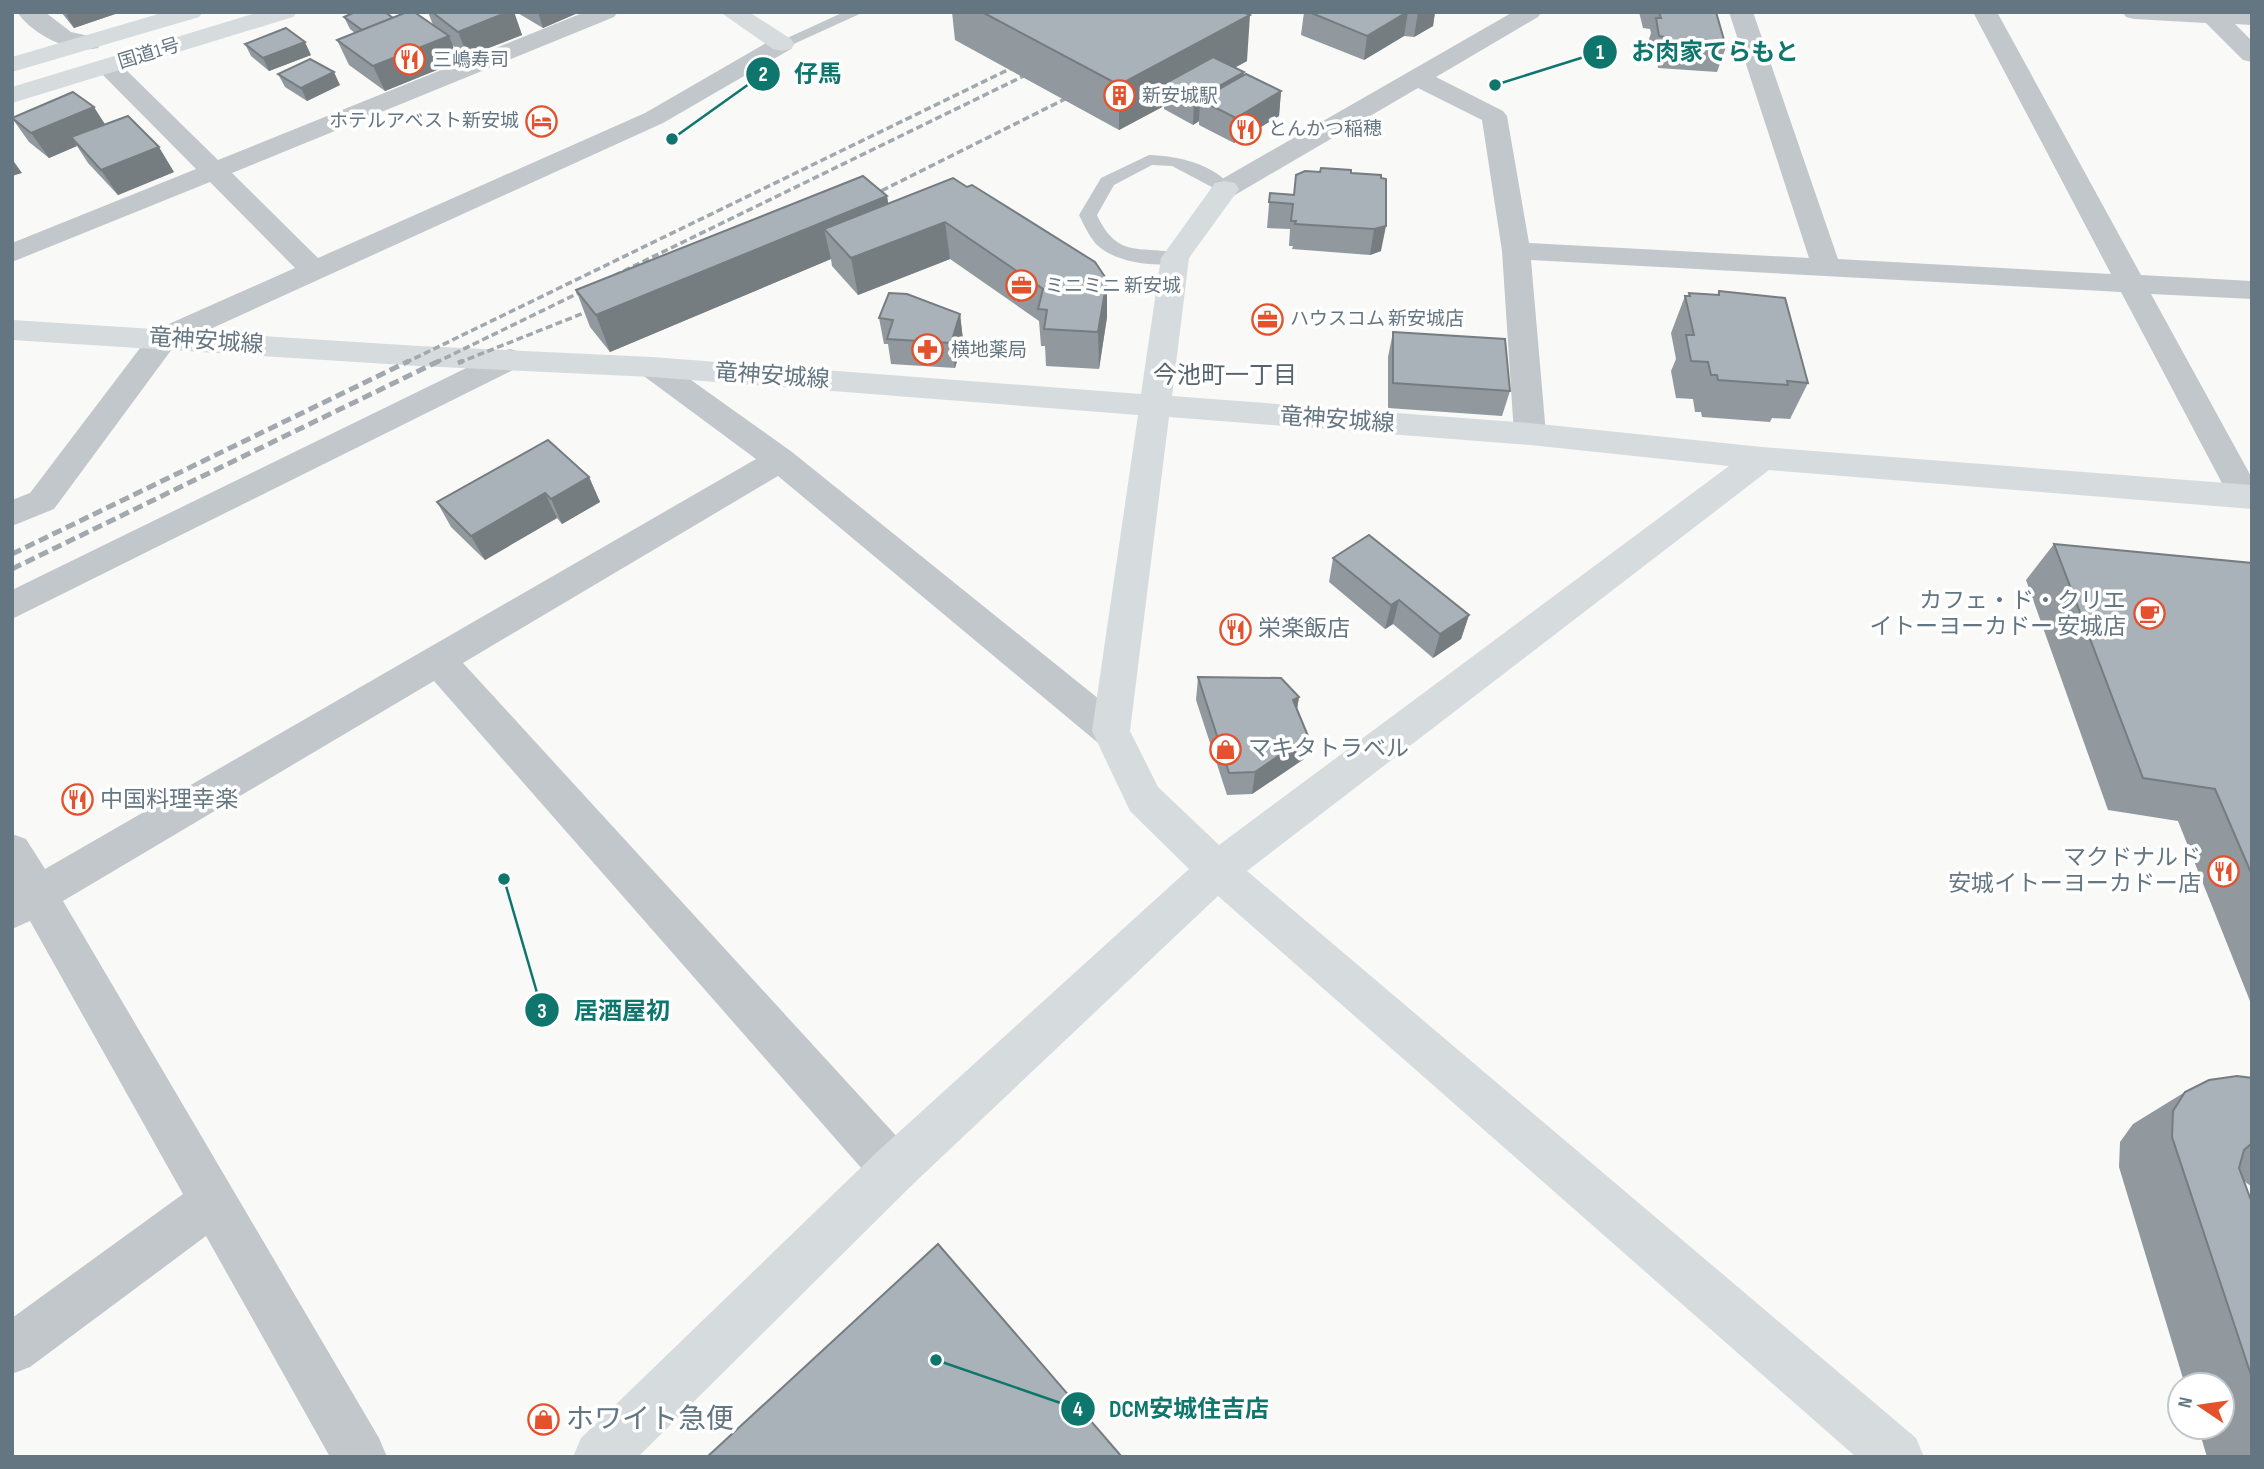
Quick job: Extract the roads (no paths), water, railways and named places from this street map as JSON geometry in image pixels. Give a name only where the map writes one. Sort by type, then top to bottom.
[{"type":"main road","name":"国道1号","points":[[12,65],[191,12]]},
{"type":"main road","name":"国道1号","points":[[12,95],[285,12]]},
{"type":"main road","points":[[732,12],[782,44]]},
{"type":"main road","points":[[1225,189],[1175,258],[1111,731],[1144,799],[1217,870],[1897,1457]]},
{"type":"main road","name":"竜神安城線","points":[[12,330],[419,356],[652,367],[1530,435],[1762,458],[2248,496]]},
{"type":"main road","points":[[600,1457],[894,1169],[1217,870],[1762,458]]},
{"type":"street","points":[[29,12],[63,37],[89,43]]},
{"type":"street","points":[[12,253],[606,12]]},
{"type":"street","points":[[1225,189],[1530,12]]},
{"type":"street","points":[[1741,12],[1826,268]]},
{"type":"street","points":[[1985,12],[2248,496]]},
{"type":"street","points":[[2134,12],[2252,18]]},
{"type":"street","points":[[2210,14],[2252,55]]},
{"type":"street","points":[[12,514],[42,501],[164,338],[654,118],[782,44]]},
{"type":"street","points":[[108,66],[313,269]]},
{"type":"street","points":[[1418,78],[1494,116],[1517,251],[1530,435]]},
{"type":"street","points":[[1517,251],[2252,290]]},
{"type":"street","points":[[12,606],[510,359]]},
{"type":"street","points":[[652,367],[780,460],[1111,731]]},
{"type":"street","points":[[25,903],[780,460]]},
{"type":"street","points":[[438,660],[894,1169]]},
{"type":"street","points":[[12,851],[25,903],[213,1201],[360,1457]]},
{"type":"street","points":[[12,1349],[213,1201]]},
{"type":"lane","points":[[782,44],[857,12]]},
{"type":"lane","points":[[1175,258],[1145,258],[1111,249],[1093,230],[1088,215],[1107,182],[1149,160],[1175,161],[1209,177],[1225,189]]},
{"type":"railway","points":[[405,363],[1026,61]]},
{"type":"railway","points":[[435,363],[1038,69]]},
{"type":"railway","points":[[863,200],[1079,92]]},
{"type":"railway","points":[[463,361],[458,363],[604,305]]},
{"type":"railway","points":[[12,554],[409,361]]},
{"type":"railway","points":[[12,569],[439,361]]},
{"type":"place","name":"三嶋寿司","points":[[410,60]]},
{"type":"place","name":"お肉家てらもと","points":[[1495,85]]},
{"type":"place","name":"新安城駅","points":[[1119,96]]},
{"type":"place","name":"ホテルアベスト新安城","points":[[542,121]]},
{"type":"place","name":"とんかつ稲穂","points":[[1245,129]]},
{"type":"place","name":"仔馬","points":[[672,139]]},
{"type":"place","name":"ミニミニ 新安城","points":[[1022,286]]},
{"type":"place","name":"ハウスコム 新安城店","points":[[1267,319]]},
{"type":"place","name":"横地薬局","points":[[928,350]]},
{"type":"place","name":"カフェ・ド・クリエ イトーヨーカドー 安城店","points":[[2149,614]]},
{"type":"place","name":"栄楽飯店","points":[[1235,629]]},
{"type":"place","name":"マキタトラベル","points":[[1225,749]]},
{"type":"place","name":"中国料理幸楽","points":[[77,800]]},
{"type":"place","name":"マクドナルド 安城イトーヨーカドー店","points":[[2224,871]]},
{"type":"place","name":"居酒屋初","points":[[504,879]]},
{"type":"place","name":"DCM安城住吉店","points":[[936,1360]]},
{"type":"place","name":"ホワイト急便","points":[[543,1419]]},
{"type":"district","name":"今池町一丁目","points":[[1225,375]]}]
